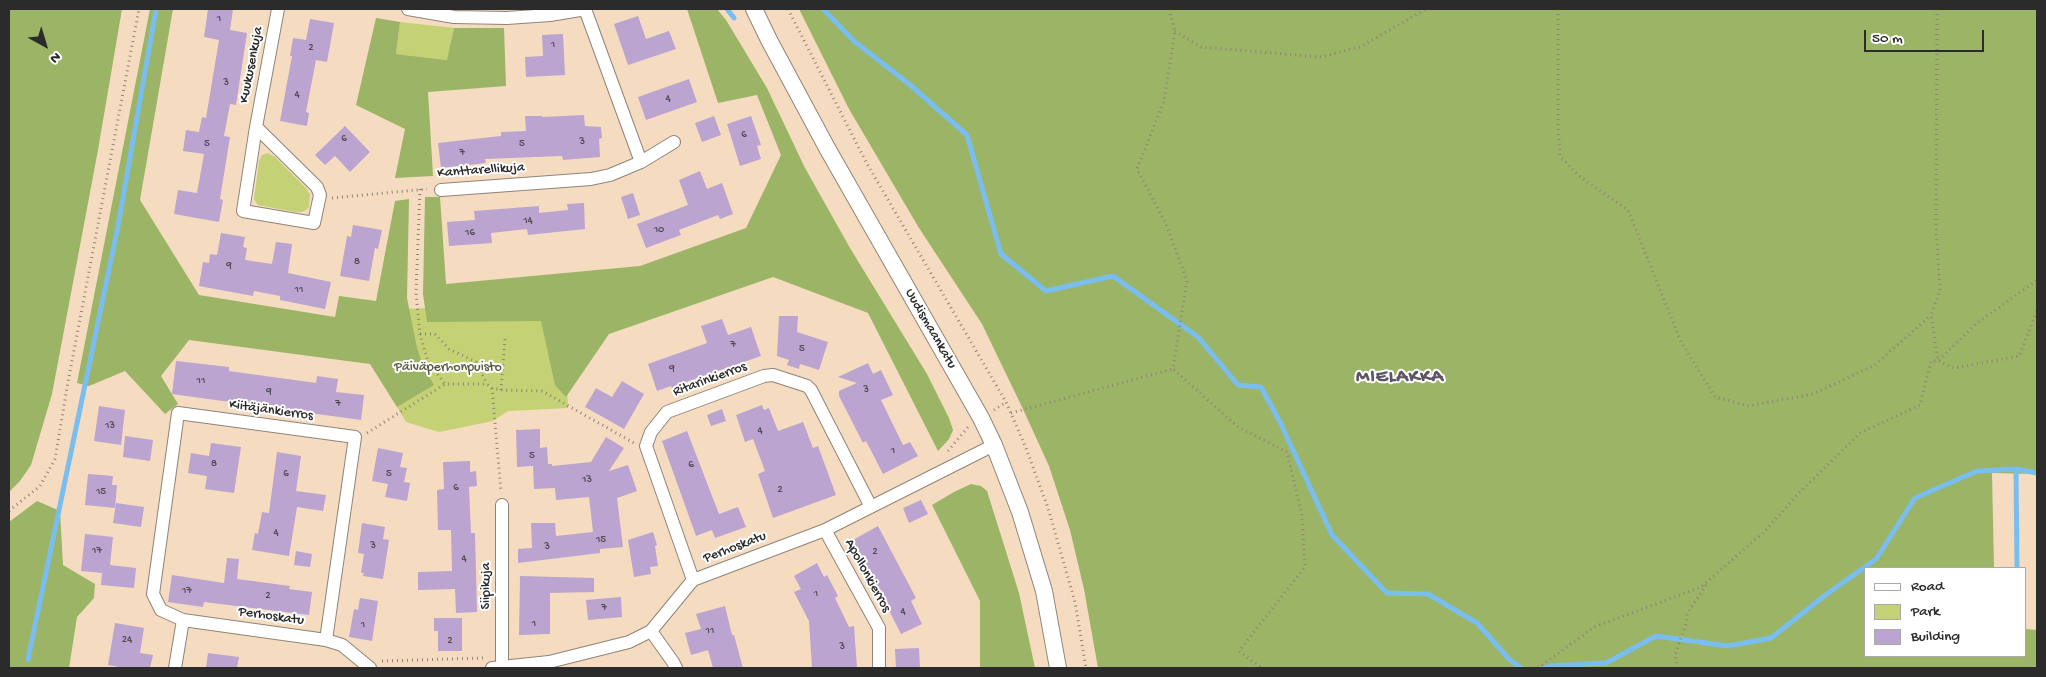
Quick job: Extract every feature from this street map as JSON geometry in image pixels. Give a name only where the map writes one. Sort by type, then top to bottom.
[{"type":"street","name":"Kuukusenkuja","points":[[278,9],[256,127],[243,211],[314,223],[320,195]]},
{"type":"street","points":[[408,9],[454,17],[507,18],[550,15],[585,9],[641,162]]},
{"type":"street","name":"Uudismaankatu","points":[[754,9],[823,139],[981,418],[994,445],[1020,512],[1044,591],[1058,668]]},
{"type":"street","points":[[256,127],[317,188],[320,195]]},
{"type":"street","name":"Kanttarellikuja","points":[[440,190],[591,179],[610,175],[641,162],[674,142]]},
{"type":"street","name":"Ritarinkierros","points":[[646,446],[651,432],[667,412],[764,376],[773,375],[807,386],[811,390],[871,507]]},
{"type":"street","name":"Kiitäjänkierros","points":[[161,610],[153,594],[178,414],[355,437]]},
{"type":"street","points":[[326,640],[355,437]]},
{"type":"street","name":"Perhoskatu","points":[[492,668],[502,662],[549,662],[629,642],[651,631],[694,580],[825,530],[994,445]]},
{"type":"street","points":[[646,446],[689,571],[694,580]]},
{"type":"street","name":"Siipikuja","points":[[502,505],[502,662]]},
{"type":"street","name":"Apollonkierros","points":[[825,530],[879,628],[879,668]]},
{"type":"street","name":"Perhoskatu","points":[[161,610],[183,620],[326,640],[342,645],[372,662]]},
{"type":"street","points":[[175,668],[183,620]]},
{"type":"street","points":[[651,631],[676,668]]},
{"type":"path","points":[[9,511],[40,486],[56,459],[68,382],[139,9]]},
{"type":"path","points":[[788,9],[866,162],[1011,413],[1048,508],[1074,602],[1086,668]]},
{"type":"path","points":[[1169,9],[1174,31],[1164,101],[1137,169],[1165,222],[1187,280],[1173,369]]},
{"type":"path","points":[[1174,31],[1201,47],[1320,57],[1360,47],[1426,9]]},
{"type":"path","points":[[1558,9],[1558,127],[1560,156],[1579,176],[1628,210],[1682,342],[1715,397],[1749,406],[1813,394],[1875,364],[1931,315],[1940,291],[1936,228],[1937,9]]},
{"type":"path","points":[[420,189],[416,293],[420,334],[428,362],[445,384]]},
{"type":"path","name":"Kanttarellikuja","points":[[320,195],[332,198],[420,189],[440,190]]},
{"type":"path","points":[[1938,360],[1976,324],[2037,280]]},
{"type":"path","points":[[1538,668],[1594,627],[1701,587],[1764,532],[1800,492],[1860,433],[1920,406],[1931,361],[1938,360],[1954,368],[2019,356],[2037,311]]},
{"type":"path","points":[[1931,315],[1938,360]]},
{"type":"path","points":[[420,334],[435,334],[448,349],[476,362],[487,384],[492,388],[542,391],[633,442],[646,446]]},
{"type":"path","points":[[501,390],[505,339]]},
{"type":"path","points":[[1011,413],[1173,369]]},
{"type":"path","points":[[1173,369],[1238,428],[1287,452],[1302,516],[1305,567],[1239,651],[1262,668]]},
{"type":"path","points":[[355,437],[368,433],[445,384],[487,384]]},
{"type":"path","points":[[492,388],[502,505]]},
{"type":"path","points":[[942,456],[952,448],[966,429],[1006,402]]},
{"type":"path","points":[[1678,668],[1675,655],[1686,624],[1687,614],[1710,578]]},
{"type":"path","points":[[372,662],[502,662]]},
{"type":"green space","points":[[9,9],[122,9],[98,150],[52,394],[31,465],[20,481],[9,492]]},
{"type":"green space","points":[[150,9],[173,9],[140,200],[199,295],[335,317],[339,296],[376,301],[395,201],[409,199],[407,298],[417,348],[423,366],[434,385],[397,407],[370,364],[189,340],[161,376],[178,404],[165,414],[125,371],[89,386],[77,383]]},
{"type":"green space","points":[[687,9],[717,9],[726,20],[767,88],[805,168],[850,248],[927,374],[949,418],[953,430],[949,439],[938,451],[868,313],[773,277],[609,334],[566,397],[555,385],[541,321],[427,322],[423,294],[425,197],[440,197],[446,284],[640,266],[746,228],[781,155],[757,95],[718,103]]},
{"type":"green space","points":[[799,9],[2037,9],[2037,474],[1992,473],[1994,567],[1864,567],[1864,657],[2026,657],[2026,629],[2037,630],[2037,668],[1098,668],[1084,589],[1070,530],[1049,466],[982,324],[919,228],[849,109]]},
{"type":"green space","points":[[376,18],[400,22],[396,54],[447,60],[454,28],[504,28],[506,86],[428,92],[433,176],[395,178],[405,129],[356,105]]},
{"type":"green space","points":[[400,22],[454,28],[448,60],[396,54]]},
{"type":"green space","points":[[268,153],[275,157],[306,188],[310,194],[309,208],[302,212],[295,212],[258,205],[255,201],[259,161],[262,155]]},
{"type":"green space","name":"Päiväperhonpuisto","points":[[563,302],[568,408],[508,411],[493,421],[439,432],[406,422],[372,365],[403,309]]},
{"type":"green space","points":[[971,484],[981,486],[987,491],[1019,593],[1035,668],[980,668],[980,601],[932,505]]},
{"type":"green space","points":[[37,501],[60,511],[63,565],[95,584],[94,598],[77,617],[69,668],[9,668],[9,522]]},
{"type":"building","points":[[208,9],[233,9],[230,30],[247,33],[236,105],[230,104],[224,136],[230,137],[220,199],[223,200],[219,222],[174,214],[178,190],[197,193],[204,154],[183,151],[186,130],[199,132],[202,117],[206,118],[219,40],[204,37]]},
{"type":"building","points":[[638,16],[646,39],[669,31],[676,49],[628,65],[614,24]]},
{"type":"building","points":[[310,19],[334,23],[327,62],[316,60],[306,112],[309,113],[307,126],[280,121],[292,56],[290,56],[293,38],[306,40]]},
{"type":"building","points":[[563,34],[565,75],[526,77],[525,57],[543,56],[542,35]]},
{"type":"building","points":[[689,79],[697,102],[646,120],[638,97]]},
{"type":"building","points":[[584,115],[585,126],[601,127],[602,138],[599,139],[600,157],[563,160],[562,156],[485,159],[486,163],[441,168],[438,143],[501,136],[501,132],[526,131],[525,116]]},
{"type":"building","points":[[714,116],[721,135],[702,142],[695,123]]},
{"type":"building","points":[[751,116],[761,145],[757,146],[761,159],[740,166],[727,124]]},
{"type":"building","points":[[345,126],[370,152],[350,172],[335,156],[325,165],[315,155]]},
{"type":"building","points":[[700,171],[707,189],[722,183],[733,214],[720,219],[718,215],[679,230],[681,235],[646,248],[637,224],[688,205],[679,180]]},
{"type":"building","points":[[633,193],[640,215],[628,219],[621,197]]},
{"type":"building","points":[[584,203],[585,229],[528,235],[527,229],[491,233],[492,243],[449,246],[447,222],[475,220],[474,211],[539,206],[539,213],[568,210],[567,204]]},
{"type":"building","points":[[353,225],[382,230],[378,249],[375,248],[369,281],[340,276],[347,236],[351,237]]},
{"type":"building","points":[[221,233],[245,237],[243,247],[247,248],[245,260],[272,264],[276,242],[292,244],[288,273],[331,282],[325,309],[280,300],[280,296],[254,291],[253,296],[199,286],[203,262],[209,263],[210,254],[217,255]]},
{"type":"building","points":[[779,316],[798,316],[797,332],[828,342],[819,370],[800,364],[799,369],[787,365],[789,360],[777,356]]},
{"type":"building","points":[[722,319],[728,335],[751,327],[761,356],[683,383],[684,386],[673,390],[671,386],[657,391],[648,364],[707,343],[701,326]]},
{"type":"building","points":[[176,361],[229,367],[229,371],[316,383],[317,376],[338,379],[336,392],[364,395],[361,420],[172,394]]},
{"type":"building","points":[[868,363],[873,374],[881,370],[893,395],[881,400],[903,445],[910,442],[918,456],[883,474],[866,441],[863,443],[839,396],[839,391],[857,383],[838,377]]},
{"type":"building","points":[[622,381],[644,394],[624,429],[585,407],[596,388],[612,397]]},
{"type":"building","points":[[762,405],[764,410],[769,408],[778,431],[803,422],[813,448],[818,446],[836,495],[773,518],[758,474],[765,471],[753,439],[745,442],[736,415]]},
{"type":"building","points":[[99,406],[125,410],[121,445],[94,441]]},
{"type":"building","points":[[722,409],[726,421],[711,426],[707,415]]},
{"type":"building","points":[[540,429],[540,448],[547,447],[548,464],[552,464],[552,466],[591,462],[606,437],[624,448],[609,471],[628,465],[637,491],[617,498],[623,547],[600,549],[600,553],[518,563],[518,549],[532,548],[531,523],[555,523],[556,536],[593,532],[589,497],[556,500],[555,488],[534,489],[533,466],[517,467],[516,430]]},
{"type":"building","points":[[687,431],[719,514],[738,507],[746,527],[715,538],[712,530],[696,536],[662,441]]},
{"type":"building","points":[[125,436],[153,440],[150,461],[123,457]]},
{"type":"building","points":[[211,443],[241,447],[234,493],[205,489],[207,476],[188,473],[191,453],[209,456]]},
{"type":"building","points":[[378,448],[403,453],[400,467],[407,468],[404,482],[410,483],[407,501],[385,497],[388,484],[372,481]]},
{"type":"building","points":[[277,452],[301,456],[296,491],[326,495],[323,511],[297,507],[289,556],[252,550],[255,533],[258,534],[262,512],[269,513]]},
{"type":"building","points":[[470,461],[470,472],[476,471],[477,486],[469,487],[471,533],[475,533],[477,612],[456,613],[455,589],[418,590],[418,572],[452,571],[451,530],[438,530],[437,490],[444,489],[443,462]]},
{"type":"building","points":[[88,474],[113,476],[112,485],[117,485],[115,508],[85,505]]},
{"type":"building","points":[[921,500],[928,514],[909,523],[903,508]]},
{"type":"building","points":[[116,503],[144,507],[141,527],[113,523]]},
{"type":"building","points":[[362,523],[385,527],[383,539],[389,540],[383,579],[363,576],[364,573],[361,573],[364,554],[358,553]]},
{"type":"building","points":[[878,526],[916,598],[911,601],[922,624],[901,634],[853,540]]},
{"type":"building","points":[[653,532],[657,545],[655,546],[658,566],[650,567],[651,574],[634,577],[628,540]]},
{"type":"building","points":[[85,534],[113,537],[110,565],[136,568],[134,588],[101,585],[102,573],[81,571]]},
{"type":"building","points":[[296,551],[312,554],[310,567],[294,565]]},
{"type":"building","points":[[227,558],[239,559],[237,579],[290,586],[289,589],[312,592],[309,615],[204,602],[203,607],[168,602],[172,575],[224,583]]},
{"type":"building","points":[[817,563],[824,577],[827,575],[838,596],[835,598],[849,627],[854,626],[857,668],[812,668],[809,621],[794,592],[801,589],[794,576]]},
{"type":"building","points":[[520,576],[594,578],[594,592],[550,593],[550,634],[519,635]]},
{"type":"building","points":[[621,597],[622,617],[588,620],[586,600]]},
{"type":"building","points":[[360,598],[378,601],[372,641],[349,637],[354,609],[358,610]]},
{"type":"building","points":[[725,606],[743,668],[713,668],[708,650],[691,655],[685,633],[701,629],[696,614]]},
{"type":"building","points":[[434,618],[462,618],[462,651],[438,651],[438,631],[434,631]]},
{"type":"building","points":[[115,623],[144,628],[140,653],[153,655],[150,668],[124,668],[108,665]]},
{"type":"building","points":[[919,648],[920,668],[896,668],[895,649]]},
{"type":"building","points":[[208,653],[239,657],[237,668],[206,668]]},
{"type":"waterway","points":[[28,659],[118,226],[156,9]]},
{"type":"waterway","points":[[727,9],[734,18]]},
{"type":"waterway","points":[[823,9],[854,41],[909,84],[967,135],[1001,254],[1046,291],[1113,276],[1198,337],[1238,385],[1261,387],[1280,422],[1332,535],[1387,593],[1428,594],[1477,623],[1509,659],[1521,668]]},
{"type":"waterway","points":[[2016,469],[2017,567]]},
{"type":"waterway","points":[[1865,567],[1876,559],[1915,498],[1977,471],[2016,469],[2037,473]]},
{"type":"waterway","points":[[1544,668],[1550,666],[1606,663],[1656,636],[1728,646],[1771,638],[1864,568]]},
{"type":"district","name":"MIELAKKA","points":[[1400,378]]}]
